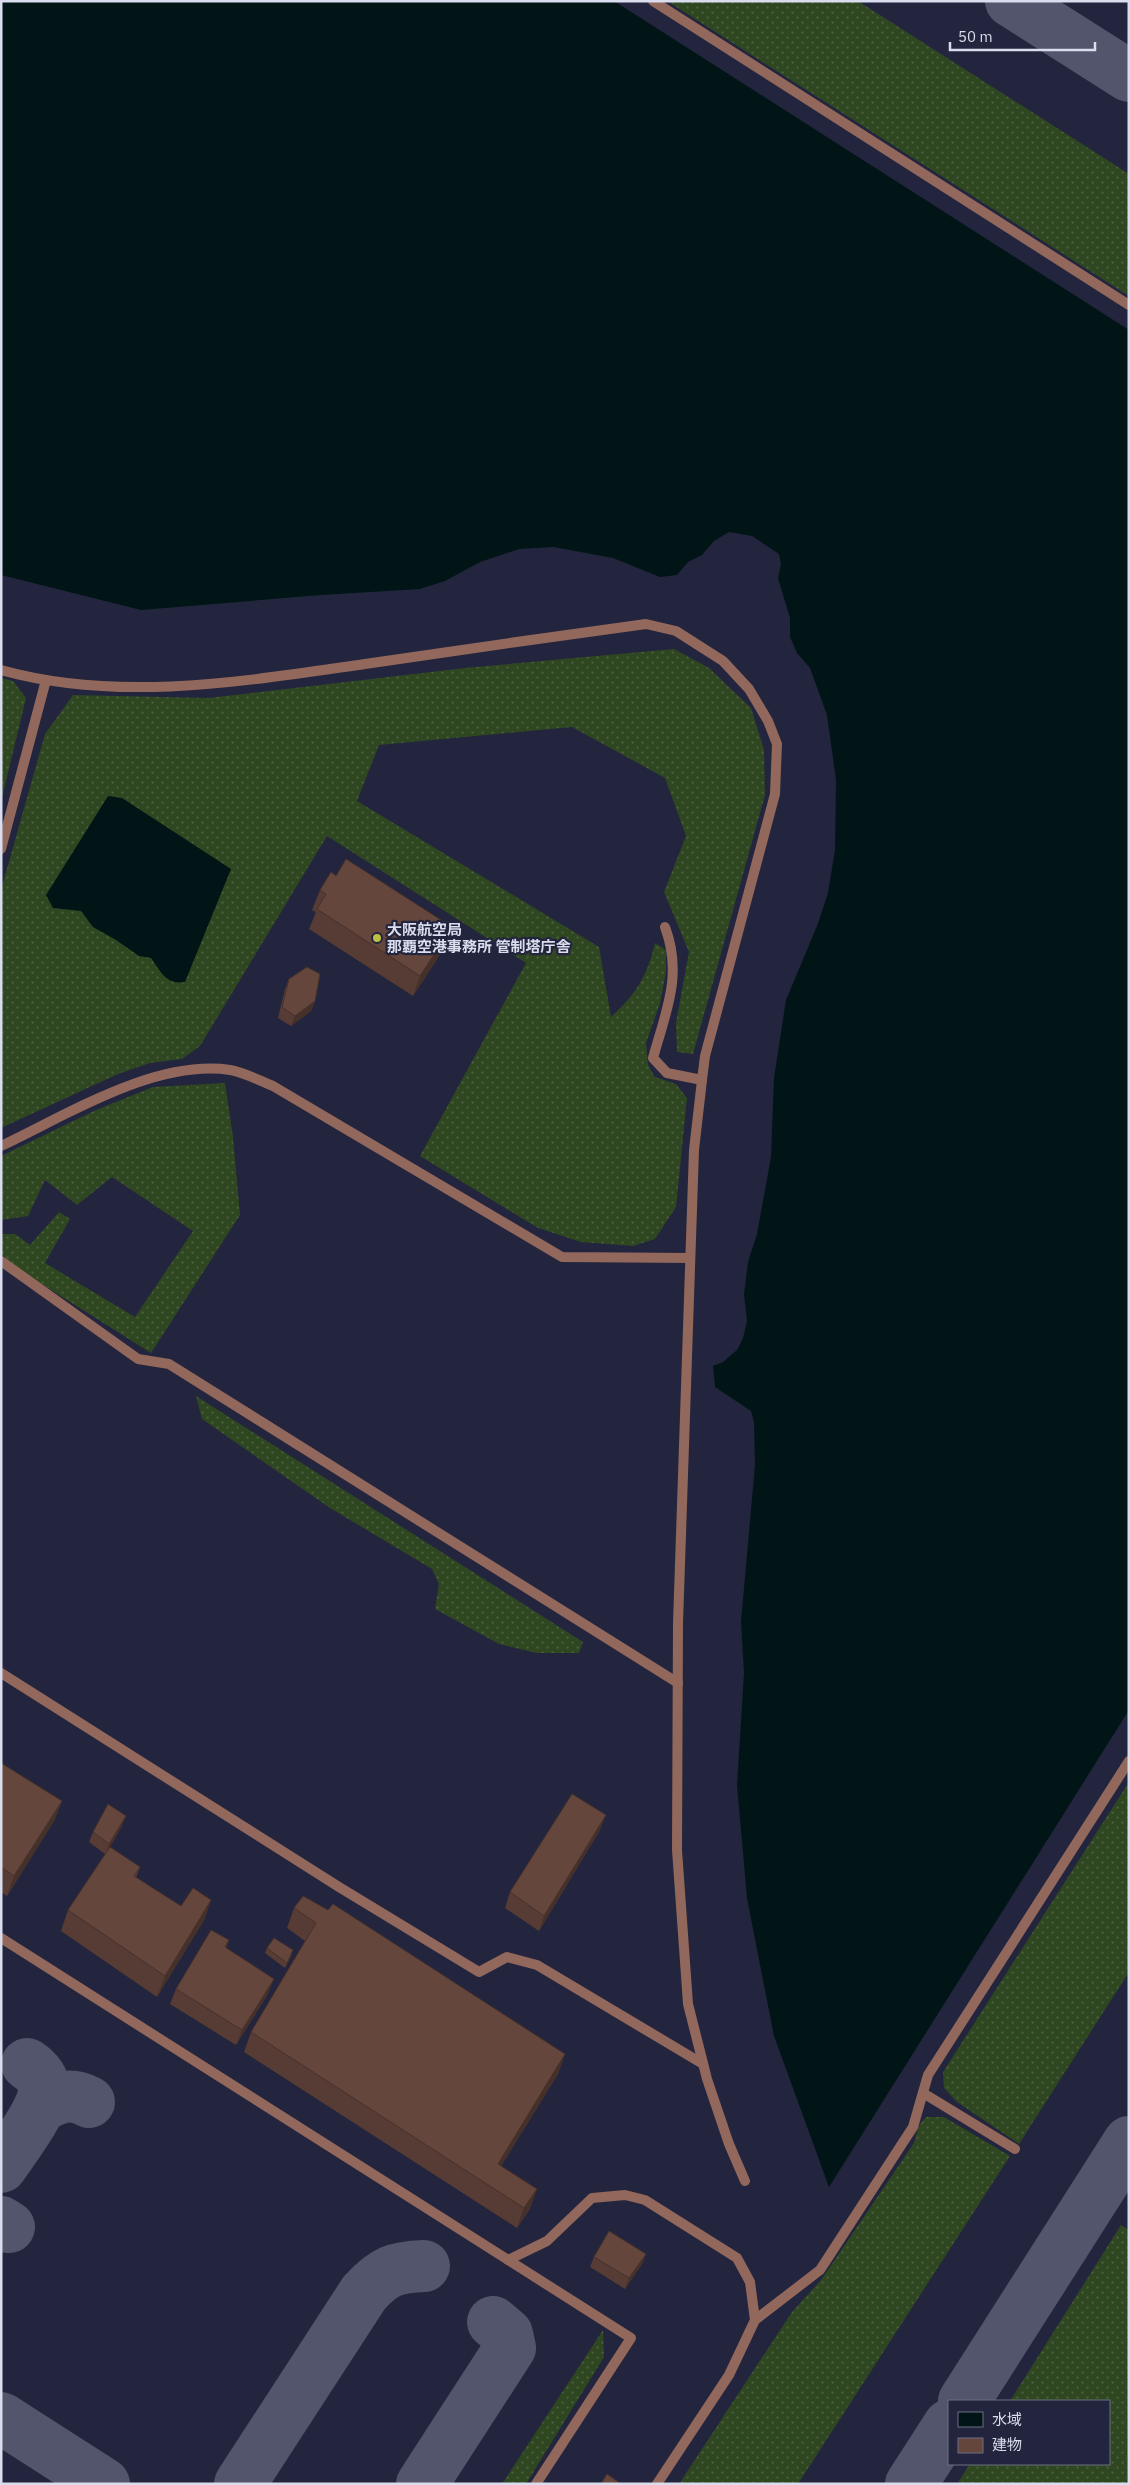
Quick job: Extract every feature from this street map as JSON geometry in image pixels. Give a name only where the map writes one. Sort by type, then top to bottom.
[{"type":"lane","points":[[653,1],[1129,305]]},
{"type":"lane","points":[[1,670],[46,680],[87,686],[155,687],[231,681],[646,624],[676,631],[723,661],[749,688],[768,721],[777,744],[775,794],[704,1056],[694,1150],[678,1683],[676,1850],[688,2004],[703,2064],[729,2144],[745,2181]]},
{"type":"lane","points":[[1,849],[46,680]]},
{"type":"lane","points":[[665,927],[672,947],[674,982],[653,1058],[667,1073],[702,1080]]},
{"type":"lane","points":[[1,1146],[129,1085],[180,1070],[231,1070],[273,1086],[562,1257],[690,1258]]},
{"type":"lane","points":[[1,1261],[138,1359],[169,1364],[678,1683]]},
{"type":"lane","points":[[1,1673],[339,1887],[479,1972],[507,1957],[536,1964],[703,2064]]},
{"type":"lane","points":[[657,2484],[729,2375],[755,2320],[820,2270],[913,2127],[928,2075],[1129,1761]]},
{"type":"lane","points":[[1,1938],[632,2338],[536,2484]]},
{"type":"lane","points":[[922,2093],[1015,2149]]},
{"type":"lane","points":[[508,2260],[547,2240],[592,2198],[625,2195],[645,2200],[737,2258],[750,2282],[755,2320]]},
{"type":"green space","points":[[667,1],[858,1],[1129,174],[1129,296]]},
{"type":"green space","points":[[674,649],[709,668],[751,708],[764,750],[765,795],[693,1054],[677,1052],[676,1023],[689,952],[664,892],[686,836],[665,778],[572,727],[379,745],[357,801],[599,947],[611,1017],[627,1001],[639,984],[648,966],[655,943],[666,950],[666,972],[660,1003],[646,1043],[648,1065],[655,1077],[676,1084],[687,1098],[676,1207],[655,1239],[633,1246],[581,1242],[538,1228],[420,1156],[526,963],[327,836],[200,1046],[182,1059],[150,1063],[118,1074],[1,1128],[1,890],[45,734],[73,695],[208,698],[465,668]]},
{"type":"green space","points":[[1,678],[13,681],[26,698],[1,802]]},
{"type":"green space","points":[[225,1083],[233,1137],[240,1215],[151,1353],[10,1264],[1,1253],[1,1234],[15,1234],[30,1245],[59,1212],[70,1219],[45,1263],[135,1317],[193,1231],[112,1177],[77,1205],[45,1180],[28,1216],[1,1220],[1,1156],[96,1110],[153,1087]]},
{"type":"green space","points":[[196,1396],[583,1642],[579,1653],[537,1653],[499,1644],[435,1609],[439,1584],[432,1569],[330,1508],[202,1419]]},
{"type":"green space","points":[[1129,1782],[1129,1972],[1019,2144],[957,2102],[944,2088],[943,2072]]},
{"type":"green space","points":[[926,2117],[944,2117],[1010,2156],[798,2484],[679,2484],[792,2312],[821,2280],[914,2143],[919,2125]]},
{"type":"green space","points":[[1121,2225],[1129,2230],[1127,2484],[957,2484],[969,2465],[1110,2465],[1110,2400],[1011,2400]]},
{"type":"green space","points":[[603,2330],[604,2357],[526,2484],[502,2484]]},
{"type":"water","points":[[1,1],[614,1],[1129,330],[1129,1710],[829,2187],[774,2036],[747,1898],[737,1785],[744,1673],[741,1622],[755,1465],[754,1422],[751,1411],[715,1387],[713,1366],[723,1362],[737,1350],[743,1338],[747,1321],[744,1294],[748,1262],[757,1234],[771,1157],[774,1078],[786,1000],[817,926],[828,893],[835,850],[836,780],[827,715],[810,668],[797,653],[790,637],[790,618],[778,578],[781,564],[779,554],[752,536],[729,532],[714,541],[702,555],[688,562],[677,575],[660,577],[613,558],[554,547],[519,549],[480,562],[445,581],[420,589],[141,610],[1,575]]},
{"type":"water","points":[[108,796],[122,798],[231,869],[185,982],[169,979],[161,973],[151,958],[139,956],[93,927],[81,911],[53,908],[46,895]]},
{"type":"building","name":"大阪航空局 那覇空港事務所 管制塔庁舎","points":[[346,859],[452,927],[420,976],[317,909],[326,894],[320,890],[331,872],[336,876]]},
{"type":"building","points":[[307,967],[320,974],[315,1001],[295,1016],[282,1007],[289,979]]},
{"type":"building","points":[[1,1763],[62,1801],[14,1876],[1,1867]]},
{"type":"building","points":[[572,1794],[606,1815],[544,1916],[510,1892]]},
{"type":"building","points":[[108,1804],[126,1816],[109,1844],[93,1832]]},
{"type":"building","points":[[110,1847],[140,1867],[134,1876],[181,1906],[193,1888],[211,1900],[165,1976],[68,1910]]},
{"type":"building","points":[[303,1896],[328,1910],[333,1904],[565,2054],[498,2164],[537,2189],[524,2208],[251,2032],[316,1923],[294,1908]]},
{"type":"building","points":[[211,1930],[229,1940],[225,1947],[274,1979],[242,2030],[176,1989]]},
{"type":"building","points":[[274,1938],[293,1950],[287,1963],[267,1948]]},
{"type":"building","points":[[609,2231],[646,2254],[629,2278],[594,2257]]},
{"type":"building","points":[[607,2474],[621,2484],[601,2484]]},
{"type":"taxiway","points":[[1011,1],[1129,76]]},
{"type":"taxiway","points":[[1,2167],[35,2117],[43,2096],[44,2088],[41,2077],[27,2064]]},
{"type":"taxiway","points":[[40,2107],[64,2097],[76,2097],[89,2102]]},
{"type":"taxiway","points":[[965,2400],[1129,2142]]},
{"type":"taxiway","points":[[1,2222],[9,2227]]},
{"type":"taxiway","points":[[240,2484],[364,2293],[384,2275],[398,2269],[424,2266]]},
{"type":"taxiway","points":[[422,2484],[510,2348],[507,2334],[493,2322]]},
{"type":"taxiway","points":[[1,2418],[104,2484]]},
{"type":"taxiway","points":[[911,2484],[948,2427]]},
{"type":"place","name":"大阪航空局 那覇空港事務所 管制塔庁舎","points":[[377,938]]}]
